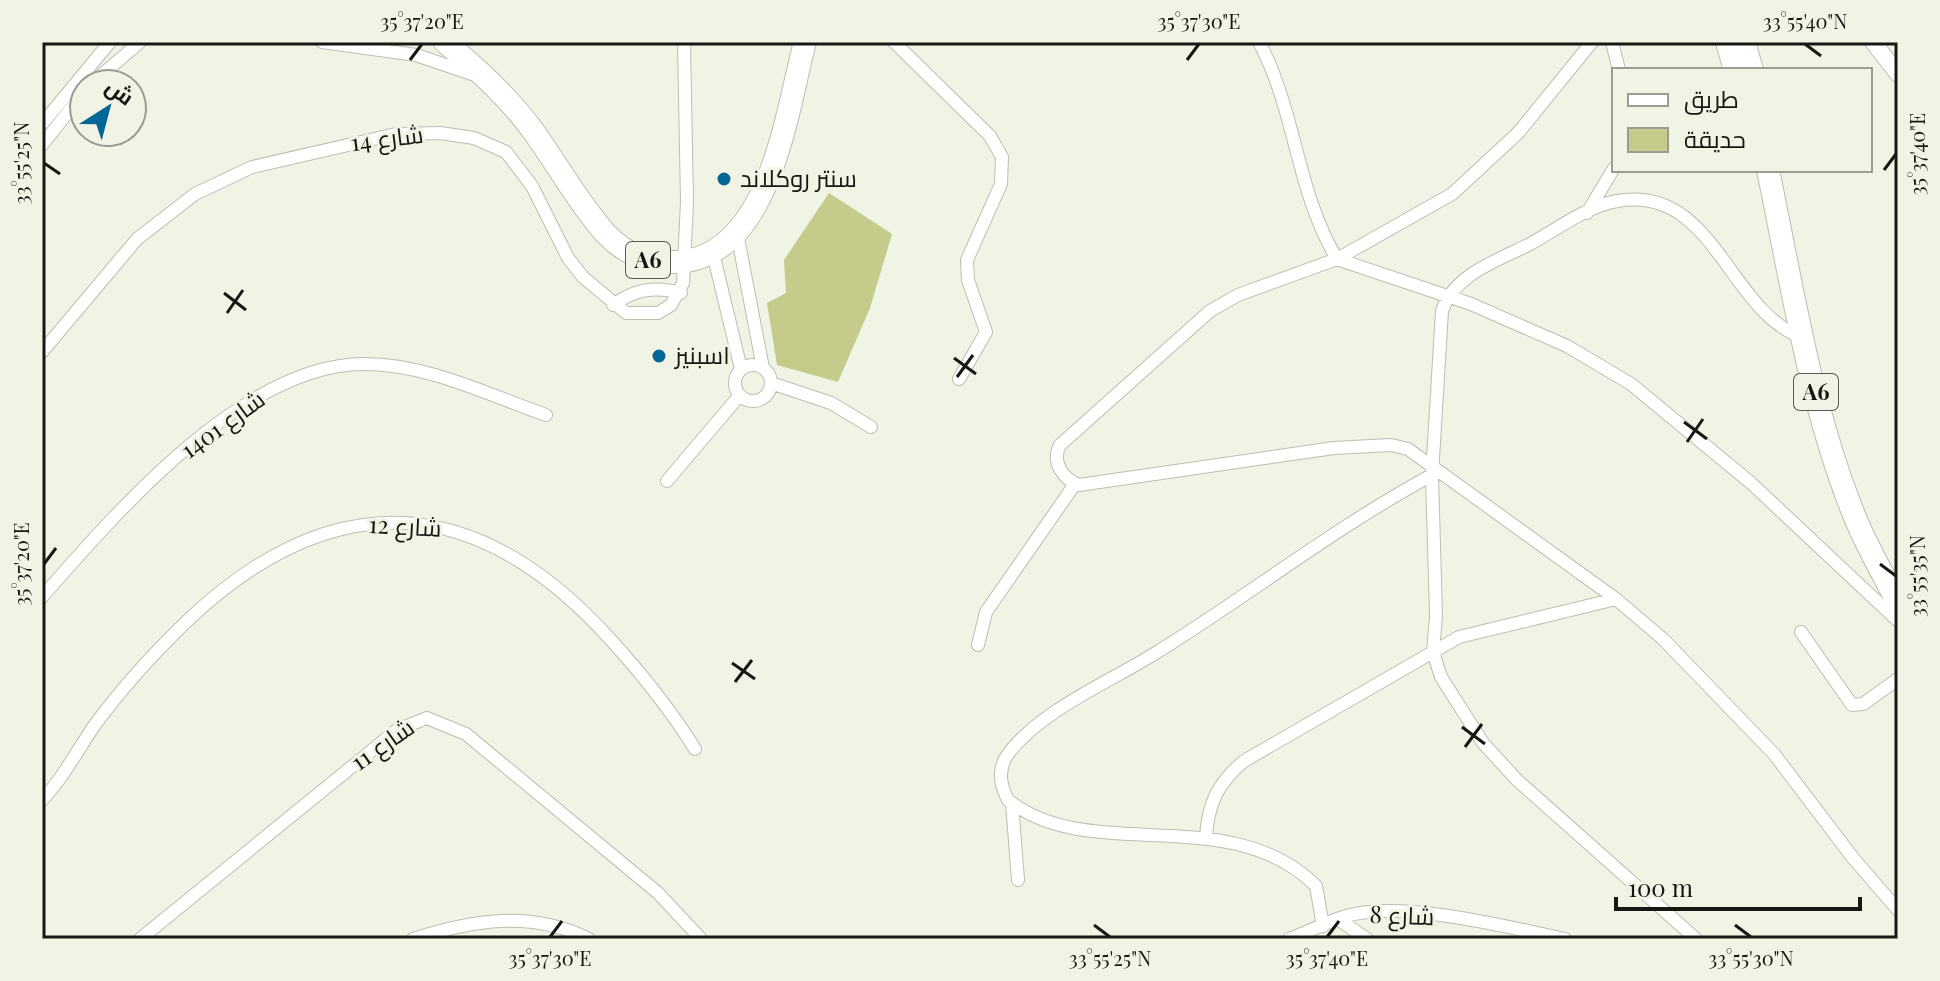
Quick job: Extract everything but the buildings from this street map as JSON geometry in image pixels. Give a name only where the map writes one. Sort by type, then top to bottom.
[{"type":"highway","name":"A6","points":[[445,42],[487,79],[530,128],[606,234],[631,254],[654,262],[684,262],[713,253],[737,233],[752,214],[765,186],[805,42]]},
{"type":"highway","points":[[1727,42],[1734,68]]},
{"type":"highway","points":[[1744,42],[1751,68]]},
{"type":"highway","name":"A6","points":[[1768,172],[1804,338],[1835,461],[1854,516],[1898,603]]},
{"type":"street","points":[[42,124],[110,42]]},
{"type":"street","points":[[110,68],[140,42]]},
{"type":"street","points":[[322,42],[416,55],[487,79]]},
{"type":"street","points":[[613,305],[642,316],[658,313],[671,305],[681,293],[684,262],[684,42]]},
{"type":"street","points":[[894,42],[990,136],[1002,157],[1001,184],[967,260],[968,280],[985,326],[984,339],[959,379]]},
{"type":"street","points":[[1259,42],[1287,107],[1307,194],[1324,238],[1337,259],[1447,294],[1567,346],[1631,384],[1751,483],[1898,621]]},
{"type":"street","points":[[1075,484],[1058,467],[1058,448],[1197,322],[1238,295],[1337,259],[1428,210],[1473,177],[1518,133],[1592,42]]},
{"type":"street","points":[[1612,42],[1618,68]]},
{"type":"street","points":[[1873,42],[1898,74]]},
{"type":"street","points":[[42,145],[68,112]]},
{"type":"street","name":"شارع 14","points":[[42,352],[137,239],[195,194],[252,167],[396,134],[463,136],[506,152],[532,186],[568,258],[613,305]]},
{"type":"street","points":[[1587,213],[1612,171]]},
{"type":"street","points":[[1696,939],[1559,819],[1491,753],[1449,693],[1433,652],[1436,616],[1432,472],[1442,311],[1447,294],[1482,269],[1587,213],[1619,201],[1638,201],[1681,215],[1718,249],[1763,314],[1785,330],[1804,338]]},
{"type":"street","points":[[737,233],[763,368],[771,383],[831,403],[871,427]]},
{"type":"street","points":[[713,253],[741,369],[735,385],[740,395],[756,401],[767,394],[771,383]]},
{"type":"street","points":[[652,288],[654,262]]},
{"type":"street","points":[[613,305],[637,291],[652,288],[681,293]]},
{"type":"street","name":"شارع 1401","points":[[42,597],[103,527],[148,482],[229,416],[258,396],[301,376],[364,364],[409,369],[546,415]]},
{"type":"street","points":[[741,369],[750,365],[763,368]]},
{"type":"street","points":[[667,481],[740,395]]},
{"type":"street","points":[[978,645],[986,612],[1075,484],[1334,448],[1391,445],[1408,449],[1432,472],[1616,599],[1663,639],[1742,719],[1898,910]]},
{"type":"street","points":[[1323,926],[1320,892],[1299,870],[1279,858],[1206,837],[1096,830],[1053,823],[1012,803],[1003,790],[1003,762],[1050,717],[1154,654],[1364,512],[1432,472]]},
{"type":"street","name":"شارع 12","points":[[42,800],[111,703],[187,622],[226,588],[298,544],[366,523],[443,527],[476,537],[509,554],[590,617],[672,712],[695,749]]},
{"type":"street","points":[[1206,837],[1213,797],[1244,761],[1470,633],[1616,599]]},
{"type":"street","points":[[1801,632],[1852,705],[1863,704],[1898,679]]},
{"type":"street","name":"شارع 11","points":[[140,939],[397,730],[427,718],[466,734],[658,893],[701,939]]},
{"type":"street","points":[[1012,803],[1018,880]]},
{"type":"street","name":"شارع 8","points":[[1289,939],[1355,914],[1419,913],[1565,939]]},
{"type":"street","points":[[1338,919],[1367,939]]},
{"type":"street","points":[[413,939],[499,920],[547,923],[589,939]]},
{"type":"green space","points":[[829,193],[892,234],[870,308],[838,382],[777,365],[767,303],[786,293],[784,260]]},
{"type":"place","name":"سنتر روكلاند","points":[[724,179]]},
{"type":"place","name":"اسبنيز","points":[[659,356]]}]
